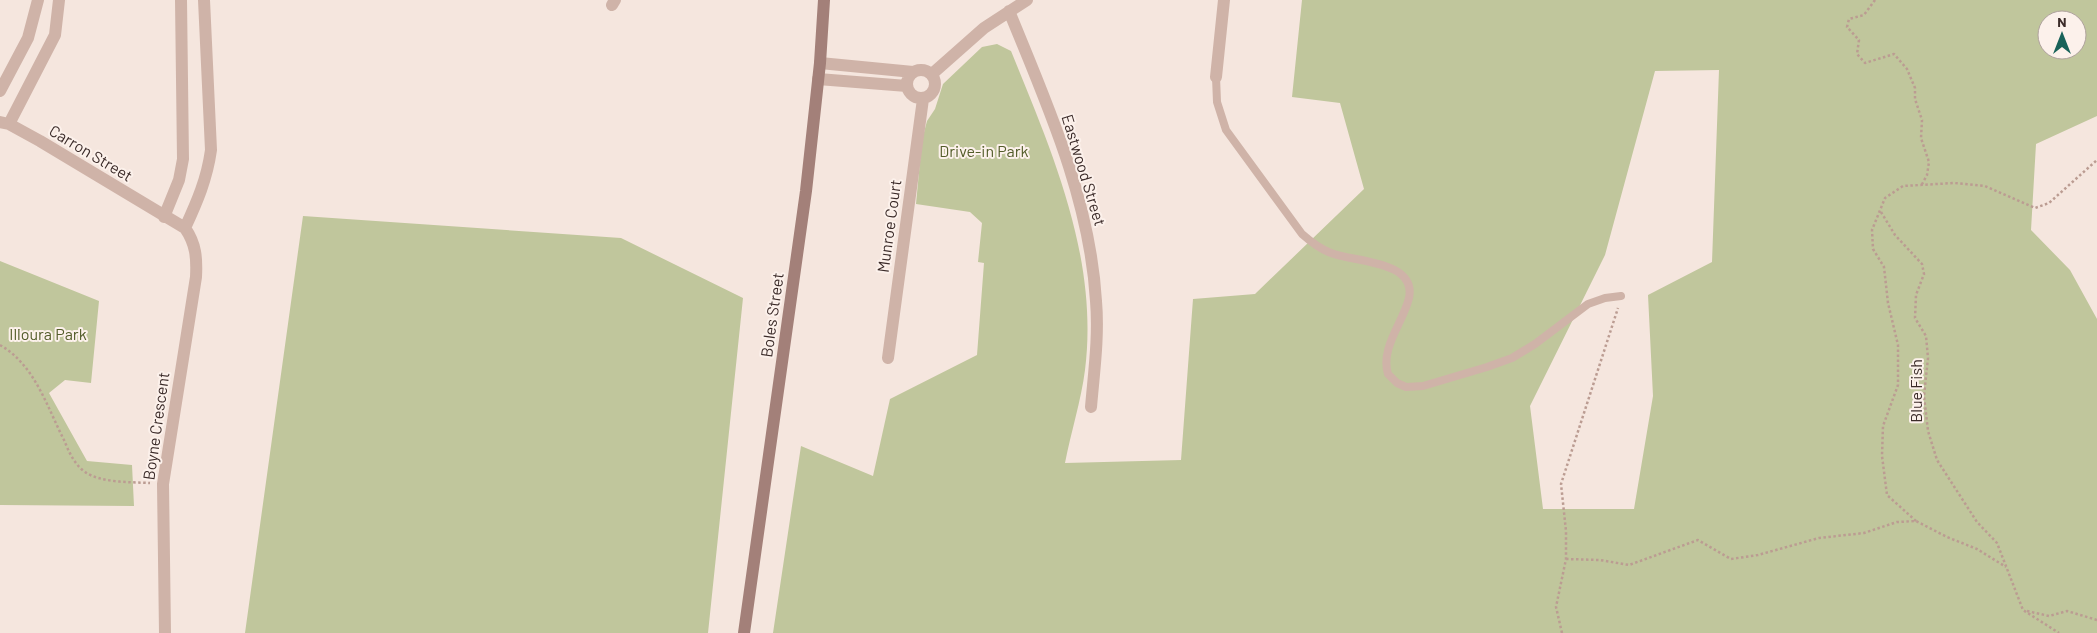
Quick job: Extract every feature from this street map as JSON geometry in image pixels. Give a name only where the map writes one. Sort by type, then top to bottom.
[{"type":"street","points":[[0,91],[28,38],[38,0]]},
{"type":"street","points":[[4,123],[55,35],[59,0]]},
{"type":"street","points":[[181,0],[183,159],[179,180],[164,217],[185,228],[201,193],[208,170],[210,150],[204,0]]},
{"type":"street","name":"Boles Street","points":[[744,633],[806,191],[820,63],[824,0]]},
{"type":"street","points":[[932,74],[962,45],[1008,11],[1027,0]]},
{"type":"street","points":[[1216,77],[1224,0]]},
{"type":"street","name":"Eastwood Street","points":[[1008,11],[1067,161],[1088,236],[1096,301],[1096,356],[1091,407]]},
{"type":"street","points":[[820,63],[913,72],[922,70],[932,74],[936,84],[932,94],[923,98],[912,96],[907,86],[909,76],[913,72]]},
{"type":"street","points":[[818,80],[907,86]]},
{"type":"street","name":"Munroe Court","points":[[888,358],[923,98]]},
{"type":"street","name":"Carron Street","points":[[4,123],[164,217]]},
{"type":"street","name":"Boyne Crescent","points":[[165,633],[163,484],[196,276],[197,256],[193,240],[185,228]]},
{"type":"lane","points":[[1216,77],[1217,102],[1226,130],[1302,234],[1329,253],[1394,269],[1406,280],[1410,294],[1406,310],[1392,339],[1386,360],[1388,374],[1397,383],[1406,387],[1423,386],[1512,358],[1535,344],[1588,304],[1605,298],[1621,296]]},
{"type":"path","points":[[1875,0],[1864,15],[1849,19],[1847,27],[1859,40],[1857,54],[1865,63],[1894,54],[1907,69],[1915,88],[1915,98],[1922,120],[1921,138],[1928,162],[1927,175],[1921,186]]},
{"type":"path","points":[[2008,568],[1977,549],[1947,537],[1916,521],[1887,495],[1882,456],[1883,426],[1898,385],[1898,345],[1888,303],[1884,267],[1874,249],[1872,230],[1885,198],[1903,186],[1954,183],[1985,186],[2035,208],[2049,203],[2097,160]]},
{"type":"path","name":"Blue Fish","points":[[1881,211],[1895,235],[1922,264],[1924,274],[1916,295],[1915,318],[1926,336],[1928,358],[1924,396],[1928,431],[1937,460],[1977,522],[1997,543],[2024,610]]},
{"type":"path","points":[[1562,633],[1556,606],[1566,559],[1566,531],[1561,484],[1621,296]]},
{"type":"path","points":[[0,345],[25,366],[40,390],[74,460],[86,472],[111,480],[163,484]]},
{"type":"path","points":[[1566,559],[1600,560],[1629,566],[1698,540],[1731,559],[1819,538],[1864,533],[1897,522],[1916,521]]},
{"type":"path","points":[[2024,610],[2048,616],[2067,610],[2097,620]]},
{"type":"path","points":[[2024,610],[2060,633]]},
{"type":"green space","name":"Drive-in Park","points":[[1302,0],[2097,0],[2097,116],[2036,144],[2031,230],[2070,270],[2097,319],[2097,633],[773,633],[801,446],[873,476],[890,399],[977,355],[984,263],[978,262],[982,223],[970,212],[916,204],[922,140],[927,121],[935,109],[943,84],[982,47],[997,44],[1011,51],[1056,167],[1069,206],[1079,246],[1088,328],[1083,382],[1065,463],[1181,460],[1193,299],[1255,294],[1364,189],[1340,103],[1292,97]],"holes":[[[1719,70],[1712,262],[1648,295],[1653,396],[1634,509],[1543,509],[1530,406],[1605,255],[1655,71]]]},
{"type":"green space","points":[[303,216],[621,238],[743,298],[708,633],[245,633]]},
{"type":"green space","name":"Illoura Park","points":[[0,261],[99,301],[91,383],[65,380],[49,393],[87,461],[132,465],[134,506],[0,505]]}]
